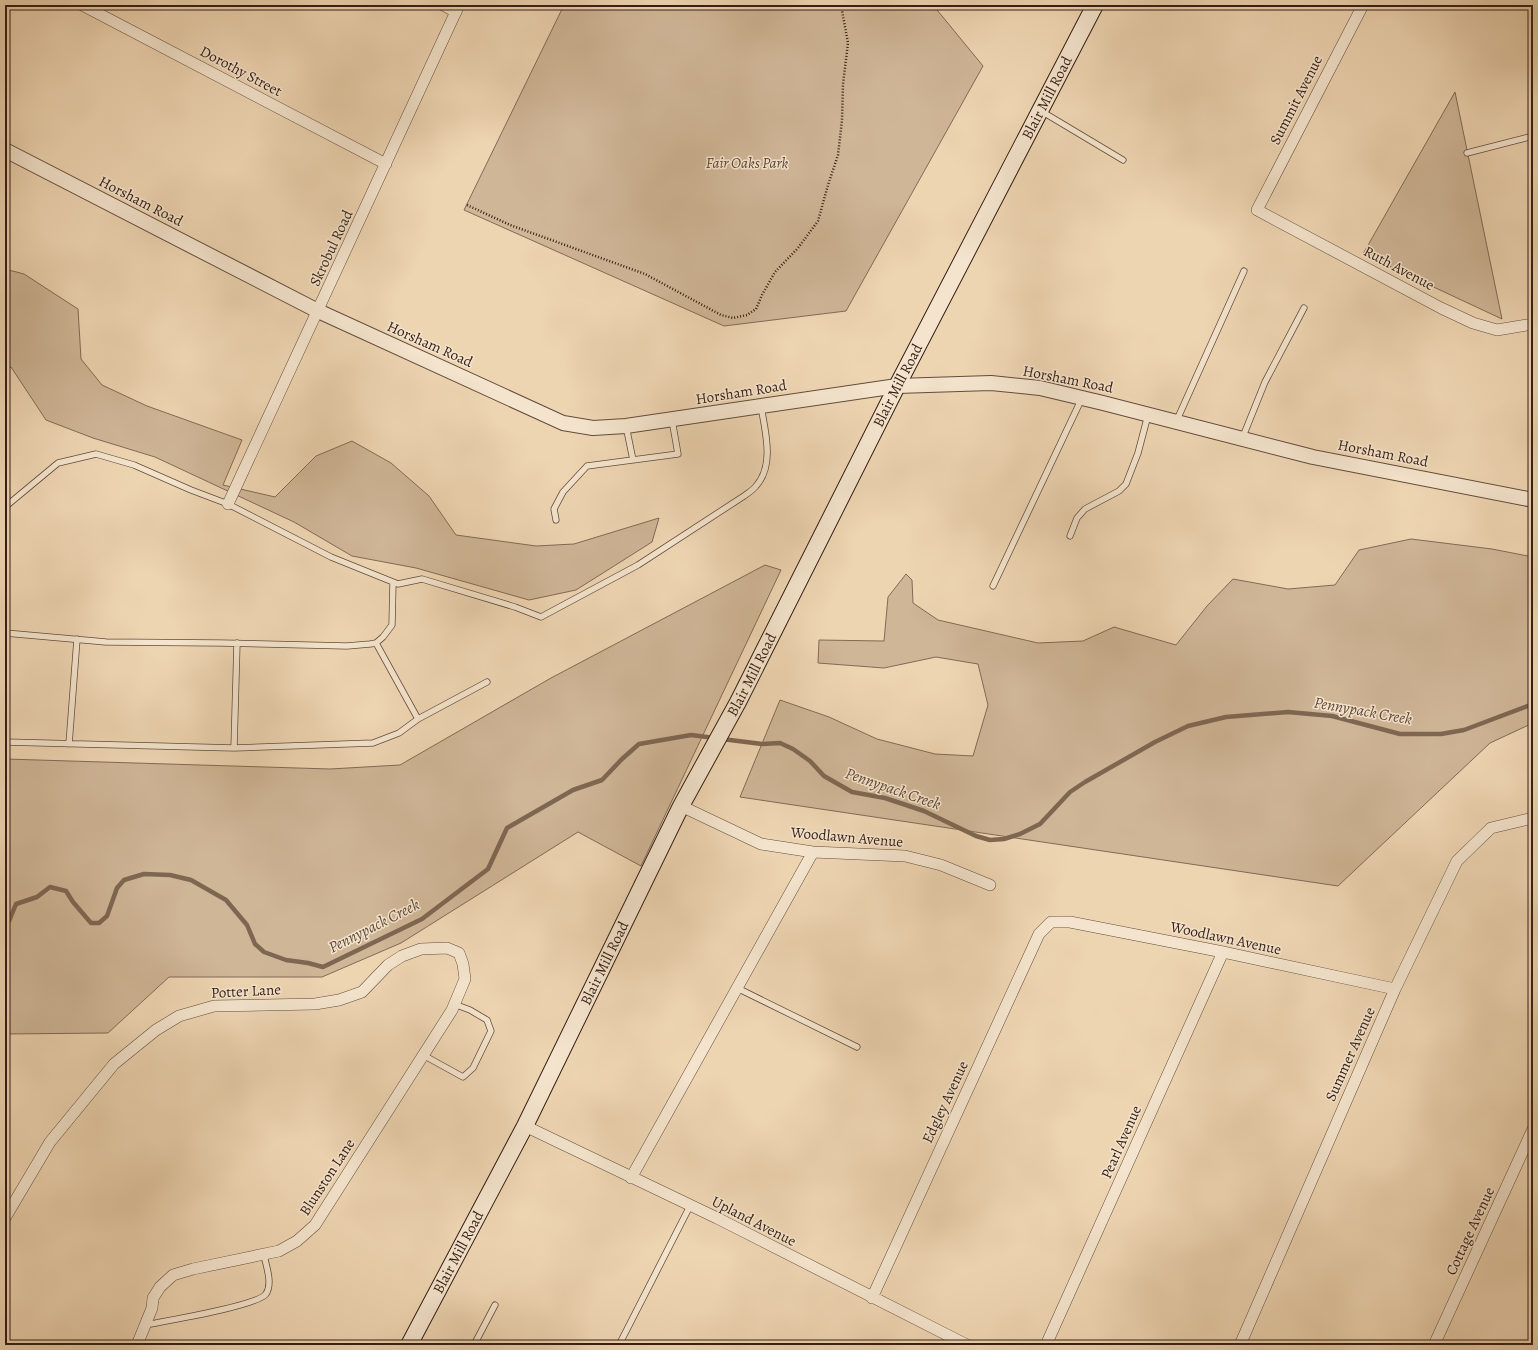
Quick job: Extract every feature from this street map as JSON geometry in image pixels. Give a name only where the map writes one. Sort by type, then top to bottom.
[{"type":"main road","name":"Blair Mill Road","points":[[409,1345],[525,1126],[681,806],[738,702],[897,386],[1095,5]]},
{"type":"street","name":"Dorothy Street","points":[[82,5],[386,164]]},
{"type":"street","points":[[443,5],[458,8]]},
{"type":"street","name":"Summit Avenue","points":[[1257,210],[1363,5]]},
{"type":"street","name":"Skrobul Road","points":[[228,504],[458,8]]},
{"type":"street","name":"Horsham Road","points":[[5,150],[318,311],[563,423],[593,428],[626,426],[897,386],[991,383],[1040,388],[1148,414],[1313,457],[1533,500]]},
{"type":"street","name":"Ruth Avenue","points":[[1257,210],[1441,308],[1473,323],[1497,330],[1533,324]]},
{"type":"street","name":"Woodlawn Avenue","points":[[681,806],[761,844],[813,852],[905,856],[941,865],[990,885]]},
{"type":"street","name":"Summer Avenue","points":[[1240,1345],[1395,989],[1456,861],[1491,828],[1533,818]]},
{"type":"street","points":[[631,1178],[813,852]]},
{"type":"street","name":"Woodlawn Avenue","points":[[1051,922],[1070,922],[1223,952],[1395,989]]},
{"type":"street","name":"Edgley Avenue","points":[[872,1298],[1039,934],[1051,922]]},
{"type":"street","name":"Potter Lane","points":[[5,1218],[50,1142],[114,1064],[156,1030],[179,1016],[214,1006],[315,1004],[339,1000],[362,992],[388,965],[402,956],[421,949],[447,948],[459,953],[463,964],[465,980],[453,1007]]},
{"type":"street","name":"Pearl Avenue","points":[[1046,1345],[1223,952]]},
{"type":"street","name":"Blunston Lane","points":[[137,1345],[152,1308],[153,1298],[160,1287],[173,1275],[193,1269],[279,1251],[297,1241],[315,1224],[424,1055],[453,1007]]},
{"type":"street","name":"Upland Avenue","points":[[525,1126],[690,1206],[967,1345]]},
{"type":"street","name":"Cottage Avenue","points":[[1434,1345],[1533,1129]]},
{"type":"lane","points":[[1040,110],[1123,160]]},
{"type":"lane","points":[[1467,153],[1533,136]]},
{"type":"lane","points":[[1176,422],[1244,271]]},
{"type":"lane","points":[[1242,439],[1265,382],[1304,308]]},
{"type":"lane","points":[[993,586],[1082,398]]},
{"type":"lane","points":[[5,506],[58,463],[96,454],[134,464],[191,490],[228,504],[331,557],[398,584],[422,579],[515,607],[542,617],[638,564],[744,496],[757,486],[764,473],[768,457],[761,406]]},
{"type":"lane","points":[[1070,536],[1077,518],[1085,509],[1119,491],[1126,484],[1138,453],[1148,414]]},
{"type":"lane","points":[[556,520],[554,509],[563,492],[587,466],[678,454],[672,420]]},
{"type":"lane","points":[[626,426],[633,460]]},
{"type":"lane","points":[[5,633],[106,642],[347,646],[376,643],[383,637],[392,625],[393,582]]},
{"type":"lane","points":[[69,744],[77,639]]},
{"type":"lane","points":[[234,748],[237,643]]},
{"type":"lane","points":[[376,643],[418,719]]},
{"type":"lane","points":[[5,742],[234,748],[373,743],[399,733],[418,719],[487,682]]},
{"type":"lane","points":[[737,988],[857,1047]]},
{"type":"lane","points":[[424,1055],[463,1077],[473,1068],[491,1031],[487,1020],[470,1010],[453,1007]]},
{"type":"lane","points":[[619,1345],[690,1206]]},
{"type":"lane","points":[[145,1325],[261,1299],[266,1293],[269,1282],[264,1255]]},
{"type":"lane","points":[[474,1345],[495,1305]]},
{"type":"path","points":[[467,205],[510,225],[645,274],[721,315],[732,318],[747,315],[756,309],[775,272],[798,248],[818,221],[824,196],[838,155],[842,120],[843,84],[848,43],[841,5]]},
{"type":"green space","name":"Fair Oaks Park","points":[[564,5],[933,5],[983,66],[846,311],[724,326],[464,210]]},
{"type":"green space","points":[[1455,92],[1502,319],[1363,254]]},
{"type":"green space","points":[[5,269],[24,274],[78,309],[81,359],[102,385],[147,406],[242,440],[223,485],[275,497],[316,456],[352,441],[391,463],[429,496],[456,535],[536,546],[574,544],[659,518],[652,542],[576,590],[529,600],[416,568],[352,556],[294,522],[155,457],[93,438],[46,420],[11,367],[5,369]]},
{"type":"green space","points":[[1411,539],[1492,549],[1533,557],[1533,723],[1490,743],[1338,886],[740,797],[780,700],[829,717],[877,739],[935,754],[973,756],[988,705],[978,664],[936,657],[884,668],[818,663],[819,640],[884,641],[888,597],[906,574],[912,580],[913,603],[938,620],[1038,643],[1083,641],[1114,627],[1176,645],[1207,606],[1233,579],[1288,589],[1335,585],[1359,550]]},
{"type":"green space","points":[[765,565],[781,570],[641,866],[578,832],[401,943],[322,977],[169,977],[108,1033],[5,1034],[5,759],[330,769],[400,765],[551,678]]},
{"type":"waterway","name":"Pennypack Creek","points":[[722,739],[762,744],[780,743],[793,749],[810,761],[824,776],[852,792],[885,798],[924,811],[976,836],[990,840],[1004,839],[1020,834],[1040,824],[1070,792],[1085,782],[1155,742],[1188,726],[1226,717],[1288,712],[1332,716],[1400,734],[1441,734],[1464,730],[1533,704]]},
{"type":"waterway","name":"Pennypack Creek","points":[[5,924],[9,921],[16,904],[37,897],[50,887],[66,891],[73,902],[91,923],[99,923],[107,916],[117,888],[124,880],[144,874],[170,875],[191,880],[226,900],[247,925],[255,944],[264,952],[286,960],[323,967],[422,919],[488,869],[507,828],[573,790],[602,780],[639,744],[691,735],[715,738]]}]
